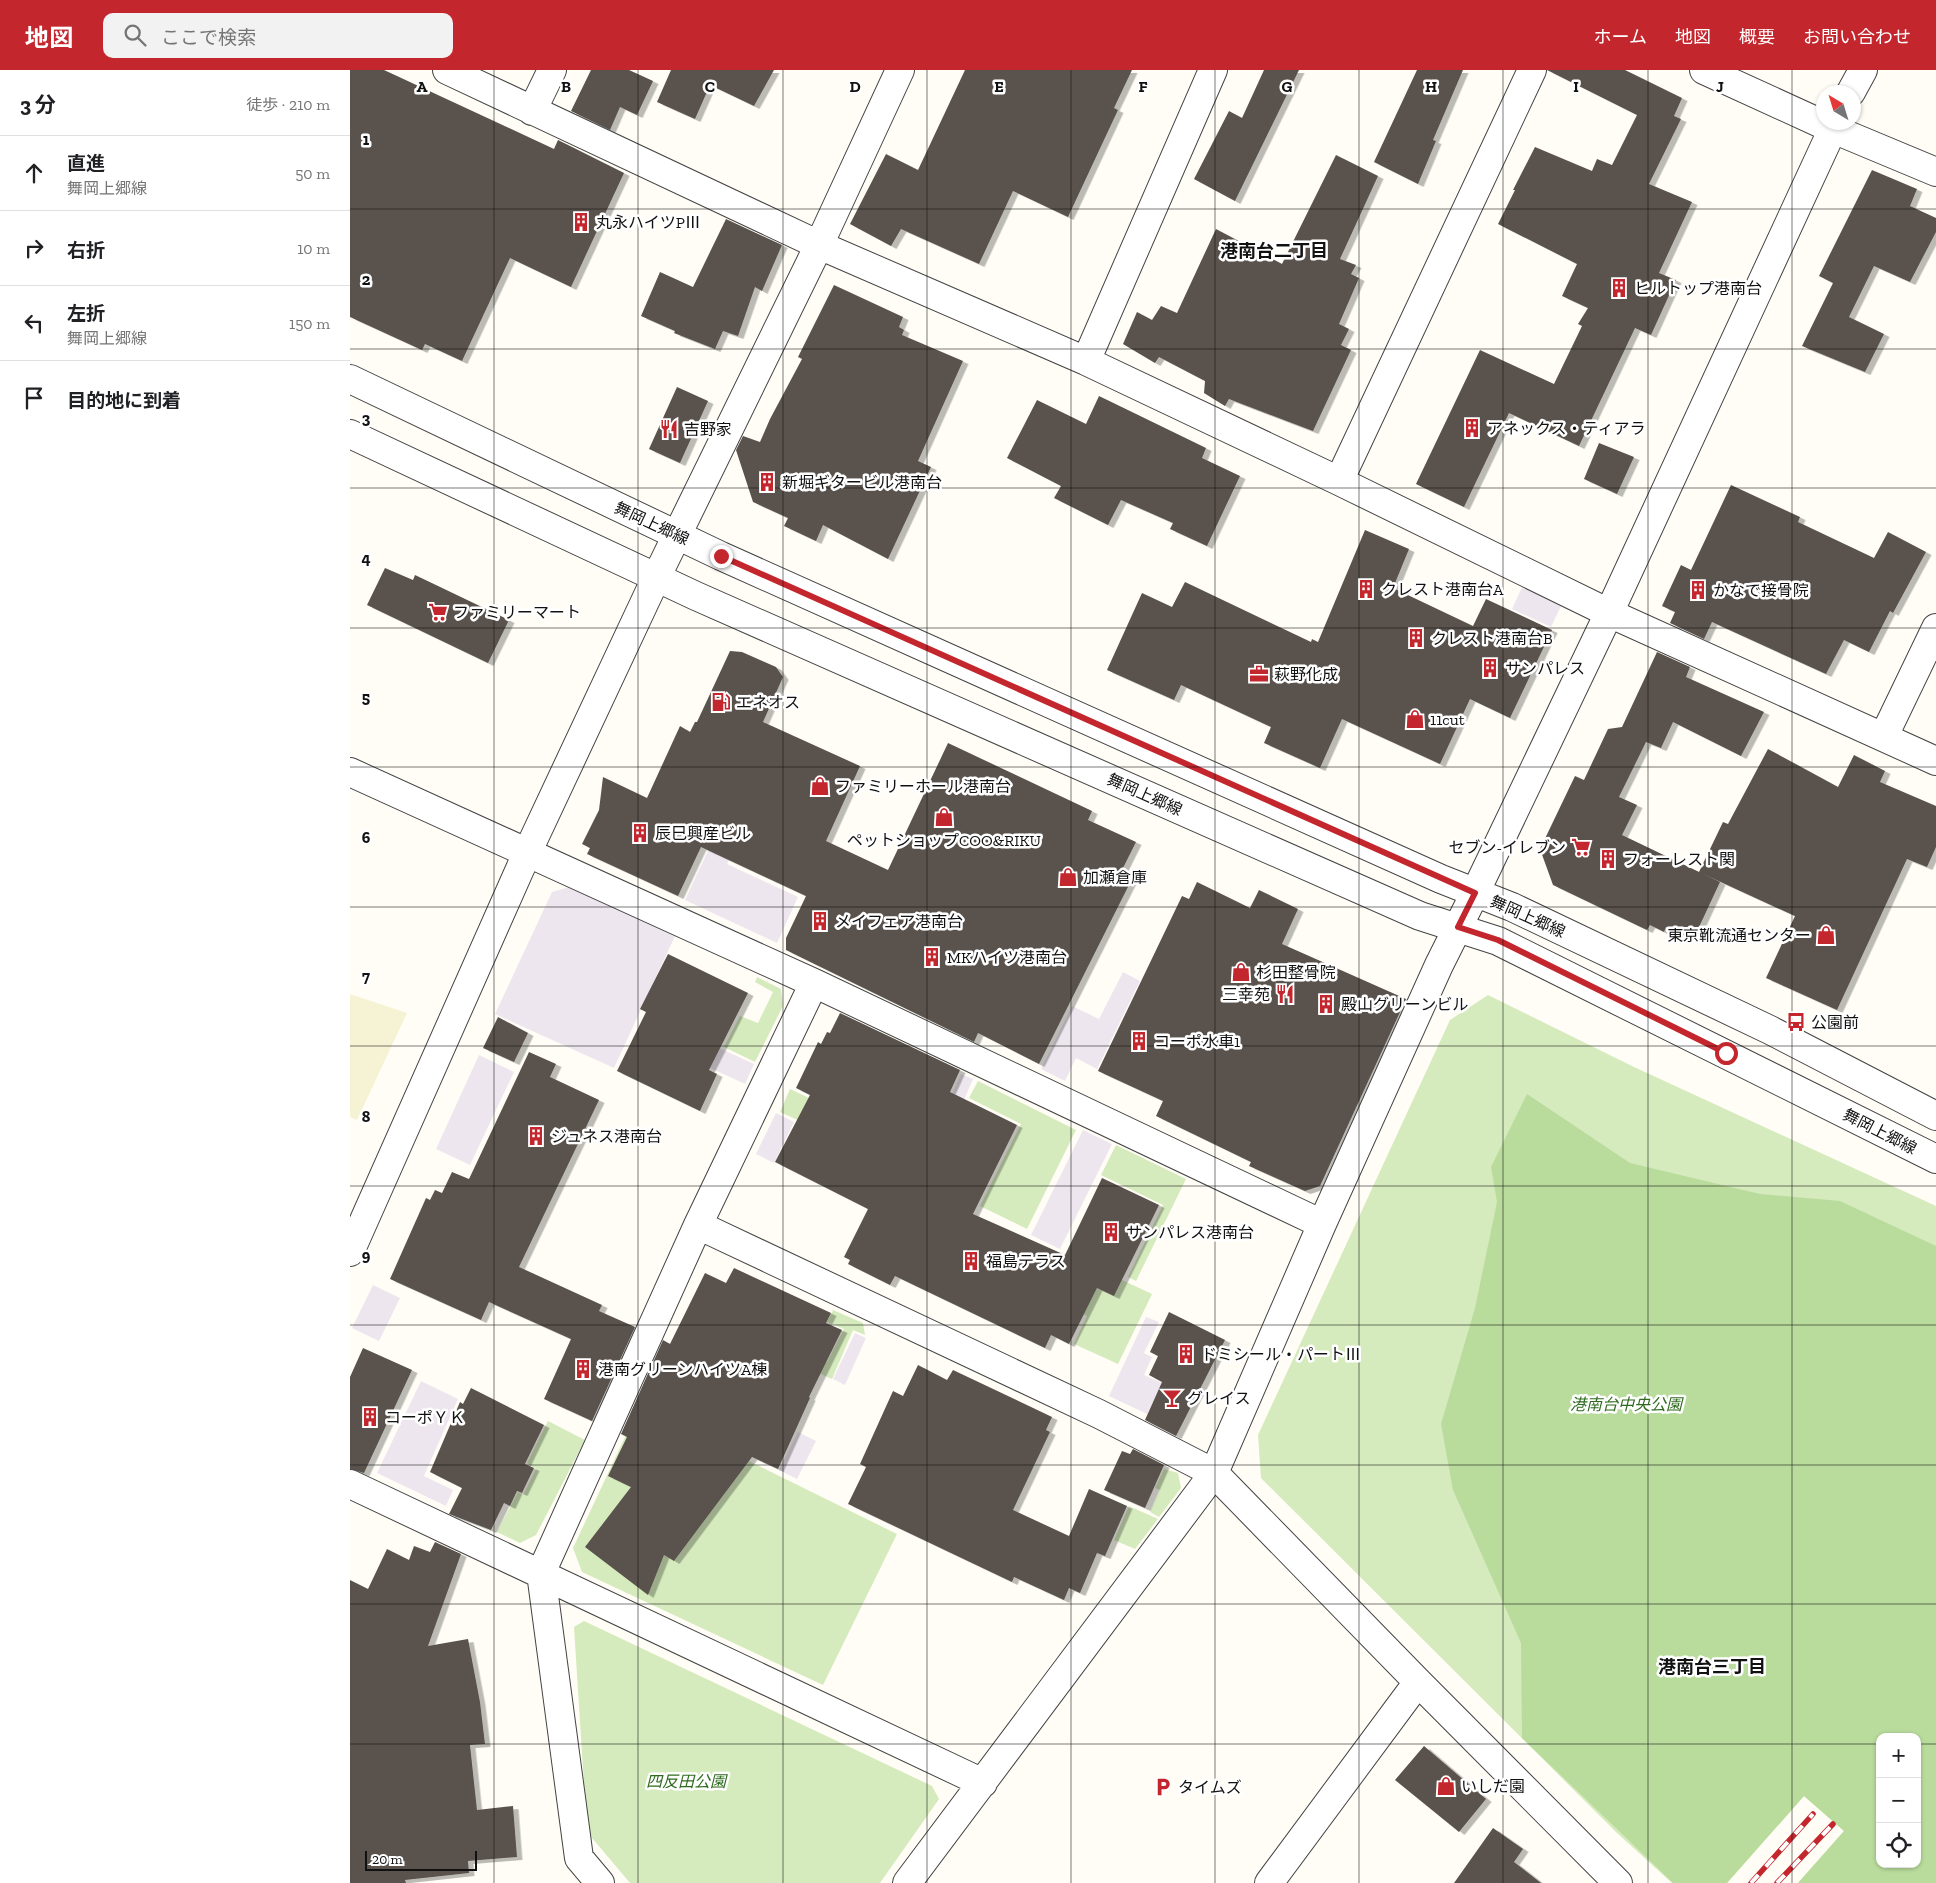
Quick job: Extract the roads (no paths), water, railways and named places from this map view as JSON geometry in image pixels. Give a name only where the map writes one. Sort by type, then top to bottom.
[{"type":"street","points":[[447,70],[819,244],[1086,361],[1339,481],[1609,613],[1936,760]]},
{"type":"street","points":[[532,111],[552,70]]},
{"type":"street","points":[[350,1252],[528,851],[656,578],[819,244],[900,70]]},
{"type":"street","points":[[1086,361],[1213,70]]},
{"type":"street","points":[[1339,481],[1532,70]]},
{"type":"street","points":[[1704,70],[1816,118]]},
{"type":"street","points":[[1854,85],[1862,70]]},
{"type":"street","points":[[907,1883],[1214,1473],[1322,1224],[1458,927],[1609,613],[1832,130]]},
{"type":"street","points":[[1843,130],[1936,172]]},
{"type":"street","name":"舞岡上郷線","points":[[350,379],[678,536],[1475,893],[1512,907],[1752,1022],[1936,1116]]},
{"type":"street","name":"舞岡上郷線","points":[[350,434],[656,578],[1420,916],[1498,940],[1936,1159]]},
{"type":"street","points":[[1884,736],[1936,628]]},
{"type":"street","points":[[350,772],[528,851],[814,983],[1322,1224]]},
{"type":"street","points":[[600,1883],[579,1858],[541,1573],[698,1225],[814,983]]},
{"type":"street","points":[[698,1225],[1099,1414],[1214,1473],[1618,1883]]},
{"type":"street","points":[[350,1484],[983,1783]]},
{"type":"street","points":[[1269,1883],[1418,1682]]},
{"type":"railway","points":[[1751,1883],[1813,1814]]},
{"type":"railway","points":[[1777,1883],[1833,1824]]},
{"type":"place","name":"丸永ハイツPⅢ","points":[[581,222]]},
{"type":"place","name":"ヒルトップ港南台","points":[[1619,288]]},
{"type":"place","name":"アネックス・ティアラ","points":[[1472,428]]},
{"type":"place","name":"吉野家","points":[[669,429]]},
{"type":"place","name":"新堀ギタービル港南台","points":[[767,482]]},
{"type":"place","name":"クレスト港南台A","points":[[1366,589]]},
{"type":"place","name":"かなで接骨院","points":[[1698,590]]},
{"type":"place","name":"ファミリーマート","points":[[438,612]]},
{"type":"place","name":"クレスト港南台B","points":[[1416,638]]},
{"type":"place","name":"サンパレス","points":[[1490,668]]},
{"type":"place","name":"萩野化成","points":[[1259,674]]},
{"type":"place","name":"エネオス","points":[[721,702]]},
{"type":"place","name":"11cut","points":[[1415,719]]},
{"type":"place","name":"ファミリーホール港南台","points":[[820,786]]},
{"type":"place","name":"ペットショップCOO&RIKU","points":[[944,817]]},
{"type":"place","name":"辰巳興産ビル","points":[[640,833]]},
{"type":"place","name":"セブン-イレブン","points":[[1581,847]]},
{"type":"place","name":"フォーレスト関","points":[[1608,859]]},
{"type":"place","name":"加瀬倉庫","points":[[1068,877]]},
{"type":"place","name":"メイフェア港南台","points":[[820,921]]},
{"type":"place","name":"東京靴流通センター","points":[[1826,935]]},
{"type":"place","name":"MKハイツ港南台","points":[[932,957]]},
{"type":"place","name":"杉田整骨院","points":[[1241,972]]},
{"type":"place","name":"三幸苑","points":[[1285,994]]},
{"type":"place","name":"殿山グリーンビル","points":[[1326,1004]]},
{"type":"place","name":"公園前","points":[[1796,1022]]},
{"type":"place","name":"コーポ水車1","points":[[1139,1041]]},
{"type":"place","name":"ジュネス港南台","points":[[536,1136]]},
{"type":"place","name":"サンパレス港南台","points":[[1111,1232]]},
{"type":"place","name":"福島テラス","points":[[971,1261]]},
{"type":"place","name":"ドミシール・パートⅢ","points":[[1186,1354]]},
{"type":"place","name":"港南グリーンハイツA棟","points":[[583,1369]]},
{"type":"place","name":"グレイス","points":[[1172,1398]]},
{"type":"place","name":"コーポＹＫ","points":[[370,1417]]},
{"type":"place","name":"いしだ園","points":[[1446,1786]]},
{"type":"place","name":"タイムズ","points":[[1163,1787]]},
{"type":"district","name":"港南台二丁目","points":[[1274,251]]},
{"type":"district","name":"港南台三丁目","points":[[1712,1667]]},
{"type":"park label","name":"港南台中央公園","points":[[1626,1404]]},
{"type":"park label","name":"四反田公園","points":[[686,1781]]}]
